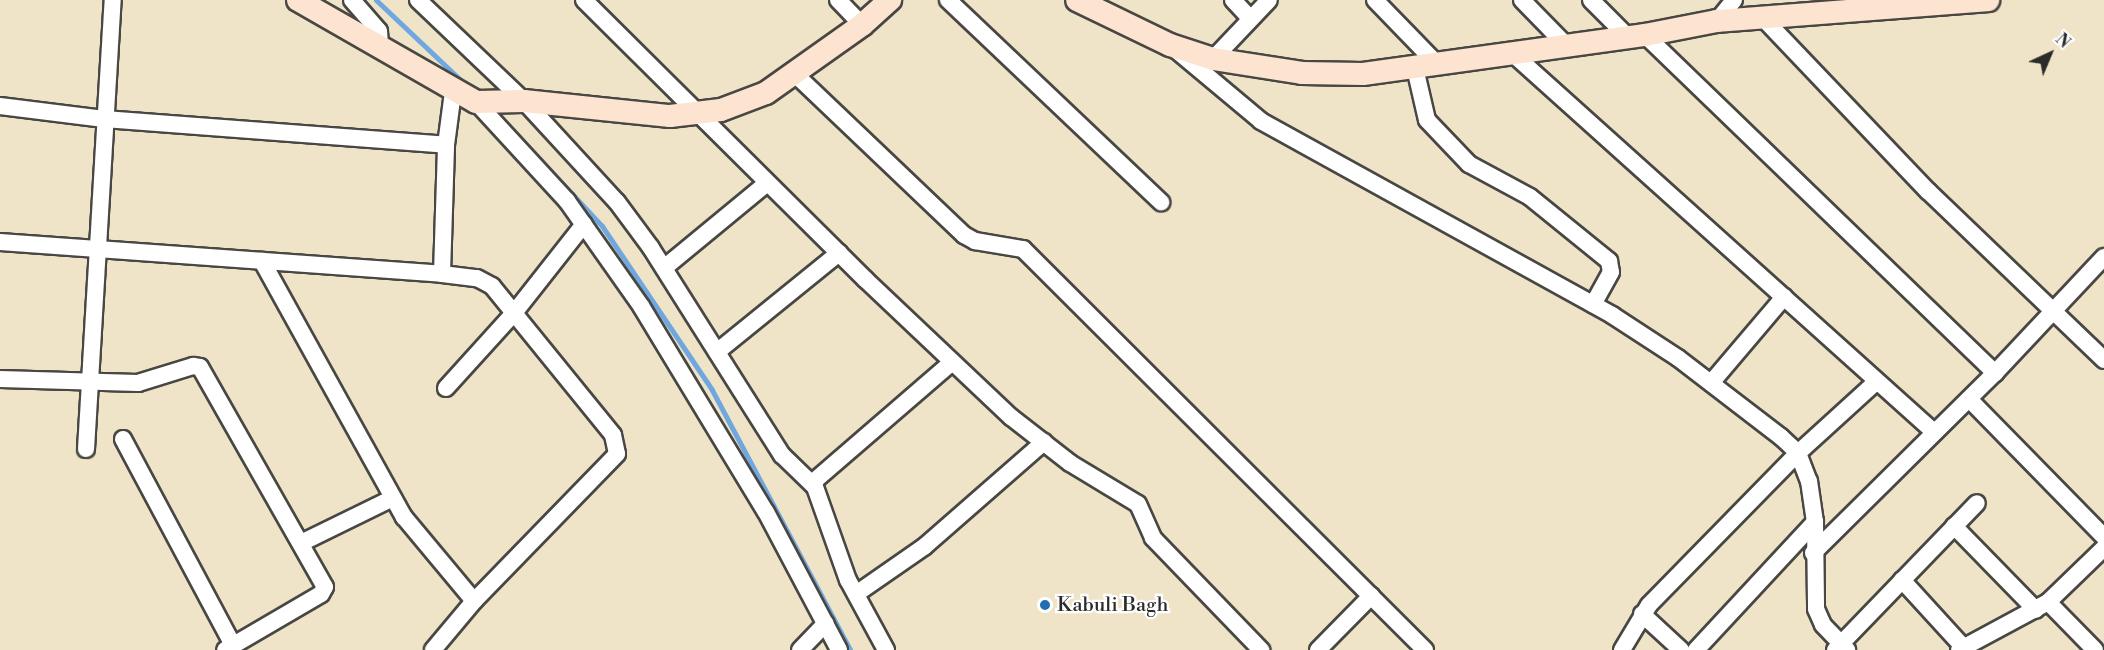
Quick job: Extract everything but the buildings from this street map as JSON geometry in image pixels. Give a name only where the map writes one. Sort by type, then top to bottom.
[{"type":"street","points":[[86,448],[104,119],[113,0]]},
{"type":"street","points":[[298,0],[380,46],[453,92],[478,102],[519,102],[670,116],[698,115],[766,93],[796,75],[862,25],[890,0]]},
{"type":"street","points":[[352,0],[379,31],[380,46]]},
{"type":"street","points":[[418,0],[617,202],[664,268],[782,455],[812,483],[856,594],[886,650]]},
{"type":"street","points":[[584,0],[766,183],[952,362],[1044,442],[1138,504],[1153,538],[1261,650]]},
{"type":"street","points":[[838,0],[862,25]]},
{"type":"street","points":[[948,0],[1161,202]]},
{"type":"street","points":[[1077,0],[1170,45],[1213,58],[1302,73],[1363,74],[1565,44],[1636,36],[1717,21],[1988,0]]},
{"type":"street","points":[[1233,0],[1251,18]]},
{"type":"street","points":[[1213,58],[1269,0]]},
{"type":"street","points":[[1375,0],[1426,66],[1427,120],[1469,165],[1530,197],[1609,261],[1611,272],[1593,304]]},
{"type":"street","points":[[1522,0],[1565,44]]},
{"type":"street","points":[[1591,0],[1636,36],[1995,373]]},
{"type":"street","points":[[1717,21],[1732,1]]},
{"type":"street","points":[[1763,18],[1928,191],[2104,360]]},
{"type":"street","points":[[1170,45],[1261,121],[1593,304],[1648,337],[1711,383],[1798,453],[1809,481],[1815,522],[1813,553],[1816,609],[1841,648],[1902,580],[1977,503]]},
{"type":"street","points":[[1512,53],[1934,432]]},
{"type":"street","points":[[796,75],[964,235],[975,241],[1023,249],[1425,650]]},
{"type":"street","points":[[442,274],[446,145],[453,92]]},
{"type":"street","points":[[478,102],[584,224],[703,405],[839,650]]},
{"type":"street","points":[[0,106],[104,119],[446,145]]},
{"type":"street","points":[[664,268],[766,183]]},
{"type":"street","points":[[446,388],[514,313],[584,224]]},
{"type":"street","points":[[0,242],[442,274],[484,280],[514,313],[613,435],[617,454],[474,601],[433,650]]},
{"type":"street","points":[[718,351],[839,253]]},
{"type":"street","points":[[1813,553],[1995,373],[2104,257]]},
{"type":"street","points":[[262,261],[393,498],[418,538],[474,601]]},
{"type":"street","points":[[1711,383],[1784,297]]},
{"type":"street","points":[[812,483],[952,362]]},
{"type":"street","points":[[0,379],[138,383],[192,366],[200,367],[324,584],[324,591],[229,647],[123,439]]},
{"type":"street","points":[[1622,650],[1642,614],[1798,453],[1876,382]]},
{"type":"street","points":[[1969,399],[2104,537]]},
{"type":"street","points":[[856,594],[925,546],[1044,442]]},
{"type":"street","points":[[301,543],[393,498]]},
{"type":"street","points":[[1696,650],[1815,522]]},
{"type":"street","points":[[1954,526],[2042,606],[2095,650]]},
{"type":"street","points":[[1902,580],[1963,649],[2042,606],[2104,548]]},
{"type":"street","points":[[1318,650],[1371,596]]},
{"type":"street","points":[[1642,614],[1681,650]]},
{"type":"street","points":[[800,650],[826,623]]},
{"type":"waterway","points":[[376,0],[466,85]]},
{"type":"waterway","points":[[506,123],[602,226],[712,390],[850,650]]},
{"type":"place","name":"Kabuli Bagh","points":[[1045,605]]}]
